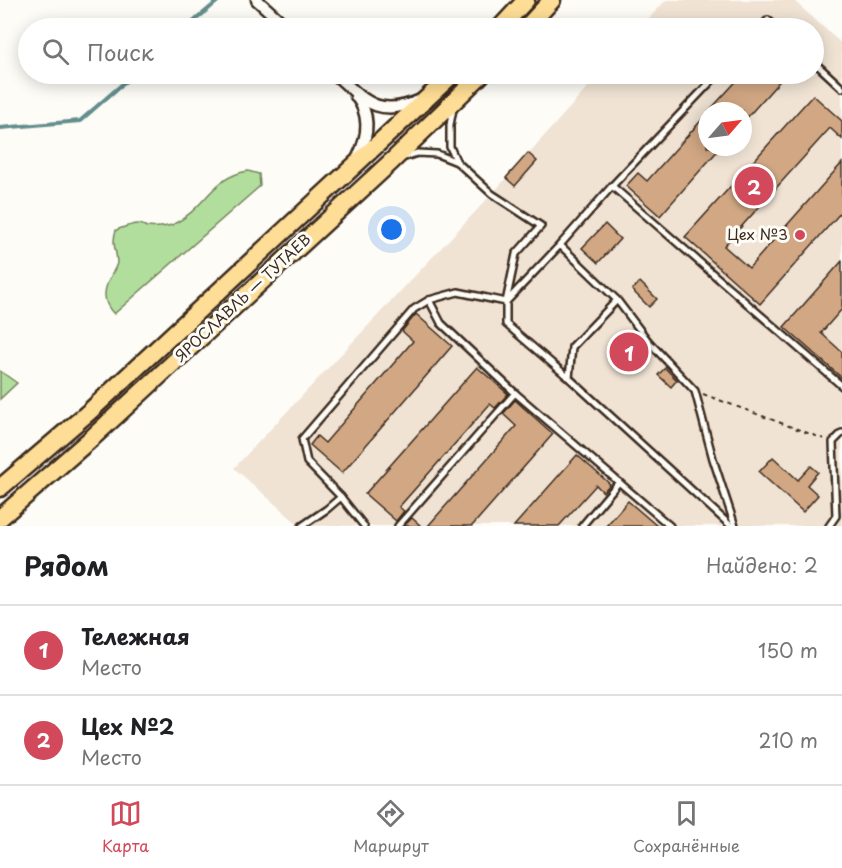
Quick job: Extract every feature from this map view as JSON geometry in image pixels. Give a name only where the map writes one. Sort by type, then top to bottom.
[{"type":"main road","points":[[509,18],[526,0]]},
{"type":"main road","points":[[535,18],[552,0]]},
{"type":"main road","name":"ЯРОСЛАВЛЬ — ТУТАЕВ","points":[[0,488],[88,412],[443,84]]},
{"type":"main road","name":"ЯРОСЛАВЛЬ — ТУТАЕВ","points":[[0,518],[94,436],[392,161],[472,84]]},
{"type":"street","points":[[257,0],[277,18]]},
{"type":"street","points":[[346,84],[368,102],[380,107],[394,108],[408,105],[434,93]]},
{"type":"street","points":[[351,88],[360,100],[367,131],[364,145],[353,166]]},
{"type":"lane","points":[[824,72],[842,88]]},
{"type":"lane","points":[[506,302],[709,84]]},
{"type":"lane","points":[[466,90],[454,107],[450,125],[450,147],[458,162],[492,194],[541,226],[516,254],[506,302],[506,324],[733,526]]},
{"type":"lane","points":[[392,161],[417,153],[427,153],[437,154],[458,162]]},
{"type":"lane","points":[[612,186],[842,386]]},
{"type":"lane","points":[[560,245],[617,300],[650,342],[696,391],[733,526]]},
{"type":"lane","points":[[364,526],[341,496],[307,462],[302,439],[414,309],[429,300],[458,292],[506,302]]},
{"type":"lane","points":[[429,300],[441,323],[515,393],[670,526]]},
{"type":"lane","points":[[569,378],[572,347],[617,300]]},
{"type":"lane","points":[[398,526],[515,393]]},
{"type":"lane","points":[[828,526],[836,516],[833,442],[842,433]]},
{"type":"lane","points":[[582,526],[619,482]]},
{"type":"lane","points":[[302,526],[341,496]]},
{"type":"path","points":[[696,391],[833,442]]},
{"type":"shaded area","points":[[666,0],[793,0],[813,18],[649,18]]},
{"type":"shaded area","points":[[824,28],[842,44],[842,526],[300,526],[234,468],[492,194],[591,84],[824,84]]},
{"type":"green space","points":[[248,171],[259,174],[260,186],[114,314],[107,305],[105,296],[106,286],[117,263],[114,244],[116,230],[135,224],[165,227],[174,224],[194,210],[225,180]]},
{"type":"green space","points":[[0,371],[17,383],[0,399]]},
{"type":"building","points":[[734,84],[777,84],[752,112],[752,102],[717,102]]},
{"type":"building","points":[[813,95],[842,121],[842,139],[830,128],[724,246],[749,268],[842,163],[842,211],[760,304],[685,237]]},
{"type":"building","points":[[698,124],[698,156],[713,156],[660,216],[626,186],[638,173],[647,181]]},
{"type":"building","points":[[528,153],[537,161],[515,186],[506,178]]},
{"type":"building","points":[[605,224],[620,239],[598,263],[582,248]]},
{"type":"building","points":[[842,261],[842,309],[821,333],[842,352],[842,378],[784,327]]},
{"type":"building","points":[[640,282],[657,299],[649,307],[632,290]]},
{"type":"building","points":[[416,314],[452,346],[342,473],[310,445],[317,436],[325,443],[413,341],[402,331]]},
{"type":"building","points":[[626,338],[643,355],[632,366],[615,349]]},
{"type":"building","points":[[477,367],[508,394],[495,408],[490,404],[399,507],[404,511],[396,521],[365,494]]},
{"type":"building","points":[[665,368],[677,380],[671,387],[658,375]]},
{"type":"building","points":[[515,400],[553,434],[472,526],[428,526],[516,426],[503,414]]},
{"type":"building","points":[[577,455],[610,484],[603,492],[596,485],[559,526],[514,526]]},
{"type":"building","points":[[773,457],[798,480],[811,466],[818,472],[807,485],[818,495],[803,512],[759,472]]},
{"type":"building","points":[[628,501],[657,526],[606,526]]},
{"type":"building","points":[[412,518],[421,526],[404,526]]},
{"type":"waterway","points":[[198,18],[219,0]]},
{"type":"waterway","points":[[0,128],[80,121],[123,84]]},
{"type":"place","name":"Цех №2","points":[[754,186]]},
{"type":"place","name":"Цех №3","points":[[800,235]]},
{"type":"place","name":"Тележная","points":[[629,352]]}]
